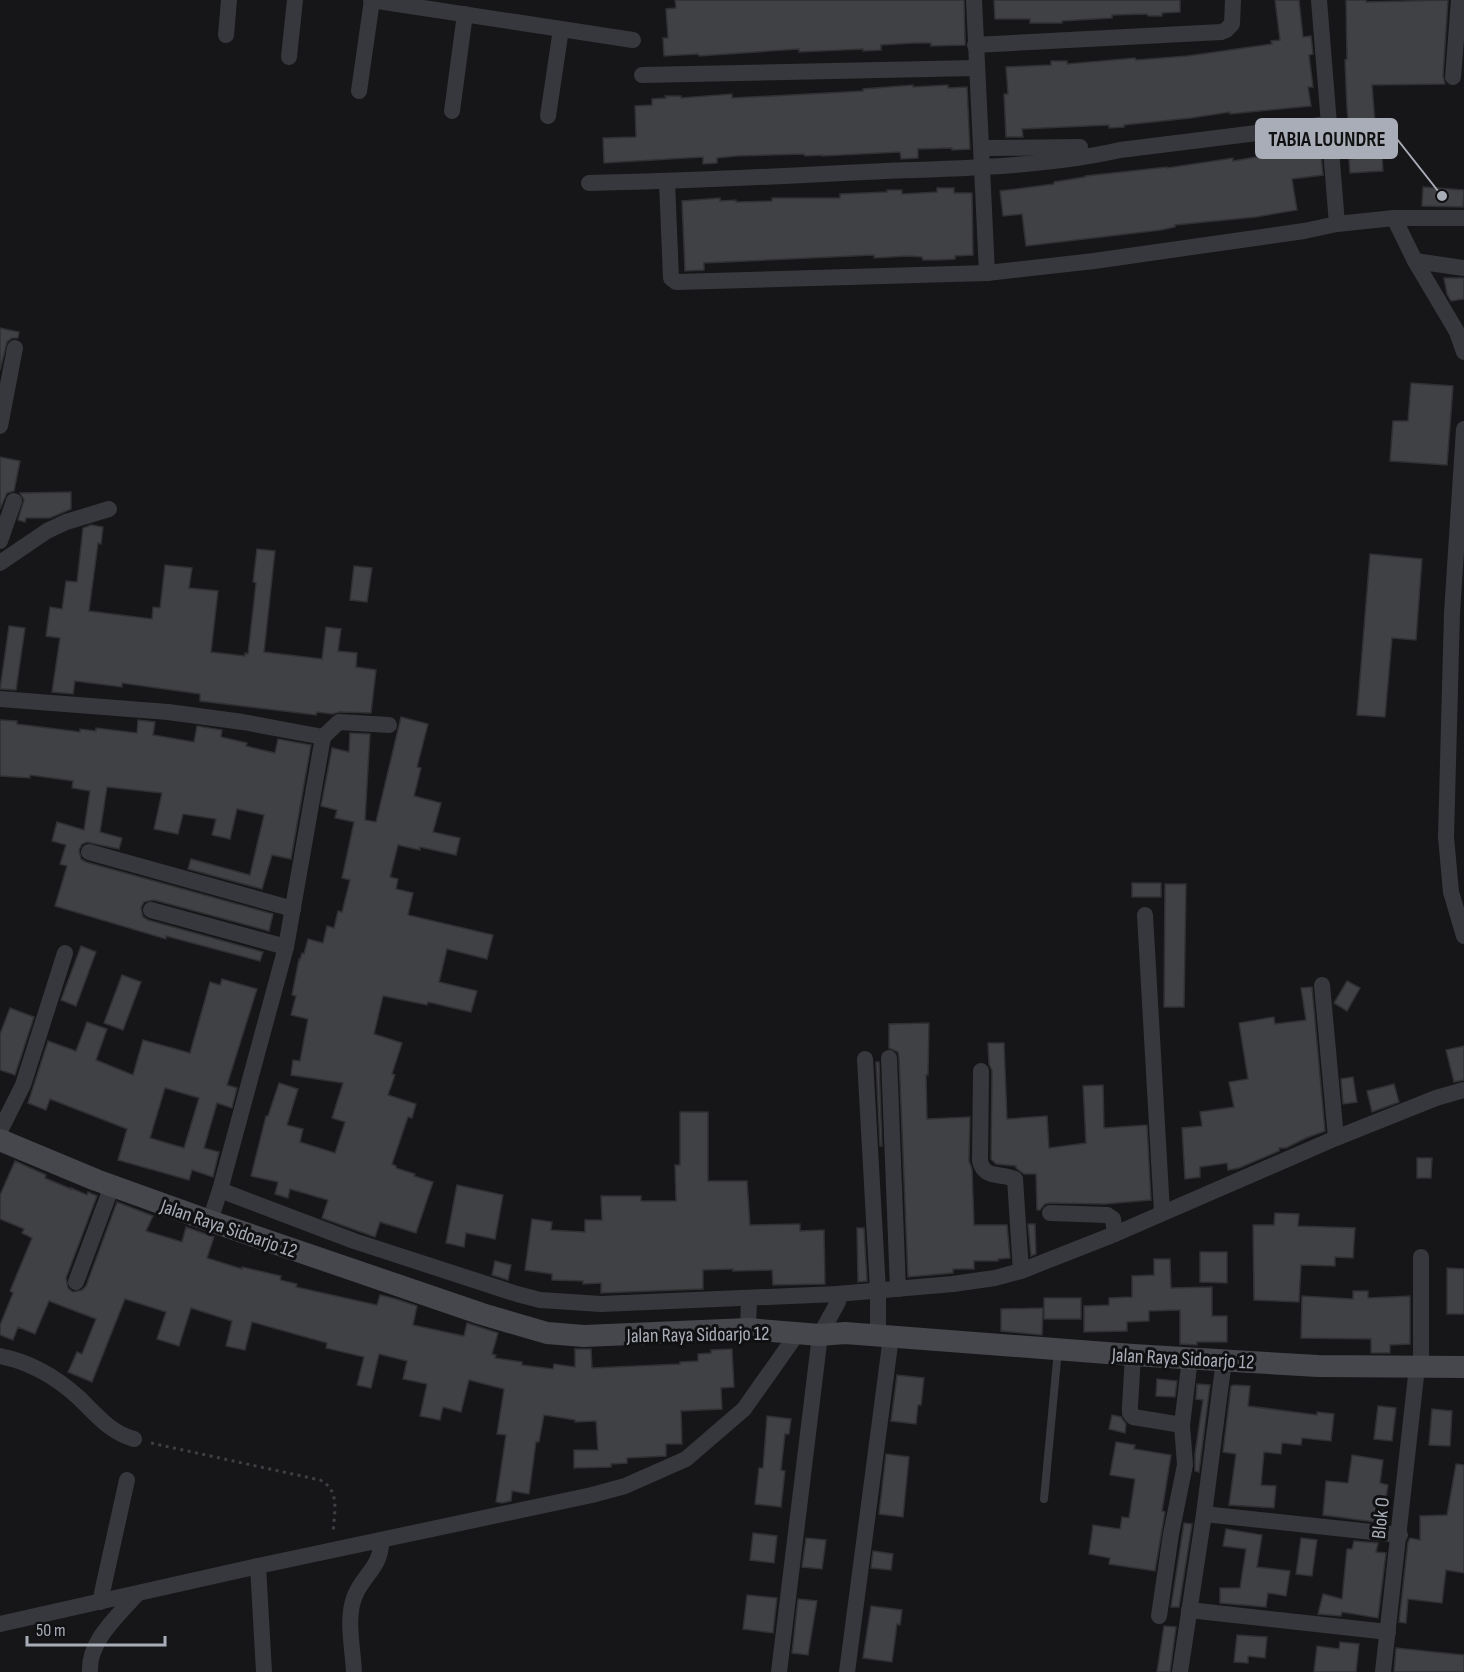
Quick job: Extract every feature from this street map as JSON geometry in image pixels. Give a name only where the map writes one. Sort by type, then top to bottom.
[{"type":"main road","name":"Jalan Raya Sidoarjo 12","points":[[0,1140],[112,1186],[215,1206],[482,1314],[547,1333],[584,1336],[749,1312],[797,1334],[822,1331],[845,1333],[881,1318],[1058,1350],[1318,1366],[1464,1368]]},
{"type":"street","points":[[226,35],[229,0]]},
{"type":"street","points":[[289,57],[295,0]]},
{"type":"street","points":[[359,91],[371,0],[633,40]]},
{"type":"street","points":[[974,0],[987,273]]},
{"type":"street","points":[[975,45],[1221,32],[1232,24],[1233,0]]},
{"type":"street","points":[[1319,0],[1337,224]]},
{"type":"street","points":[[1453,77],[1459,0]]},
{"type":"street","points":[[452,111],[465,14]]},
{"type":"street","points":[[548,116],[561,29]]},
{"type":"street","points":[[642,75],[976,68]]},
{"type":"street","points":[[589,183],[667,182],[983,167],[1096,155],[1329,124]]},
{"type":"street","points":[[982,148],[1095,147],[1120,150]]},
{"type":"street","points":[[667,182],[672,281],[987,273],[1198,247],[1337,224],[1394,218],[1464,218]]},
{"type":"street","points":[[1394,218],[1415,261],[1457,332],[1464,352]]},
{"type":"street","points":[[1415,261],[1464,268]]},
{"type":"street","points":[[0,426],[15,348]]},
{"type":"street","points":[[1464,429],[1458,631],[1446,837],[1451,892],[1464,936]]},
{"type":"street","points":[[0,541],[14,501]]},
{"type":"street","points":[[0,563],[47,531],[66,522],[109,509]]},
{"type":"street","points":[[0,699],[168,712],[243,722],[323,737]]},
{"type":"street","points":[[389,725],[339,722],[323,737],[286,947],[215,1206],[354,1241],[540,1300],[749,1312],[835,1302],[881,1318]]},
{"type":"street","points":[[89,852],[293,909]]},
{"type":"street","points":[[151,910],[286,947]]},
{"type":"street","points":[[1146,915],[1162,1212]]},
{"type":"street","points":[[0,1131],[23,1085],[65,953]]},
{"type":"street","points":[[1322,985],[1336,1138]]},
{"type":"street","points":[[881,1318],[898,1289],[889,1058]]},
{"type":"street","points":[[847,1672],[881,1318],[865,1059]]},
{"type":"street","points":[[981,1071],[980,1161],[987,1174],[1012,1177],[1016,1182],[1021,1271]]},
{"type":"street","points":[[898,1289],[995,1278],[1021,1271],[1115,1234],[1336,1138],[1426,1102],[1464,1090]]},
{"type":"street","points":[[76,1282],[112,1186]]},
{"type":"street","points":[[1050,1213],[1107,1215],[1113,1219],[1115,1234]]},
{"type":"street","name":"Blok O","points":[[1383,1672],[1419,1367],[1421,1257]]},
{"type":"street","points":[[779,1672],[822,1331],[835,1302]]},
{"type":"street","points":[[0,1624],[625,1486],[686,1459],[744,1409],[797,1334]]},
{"type":"street","points":[[1133,1355],[1130,1413],[1133,1417],[1182,1425]]},
{"type":"street","points":[[0,1356],[30,1364],[49,1374],[78,1397],[106,1426],[134,1439]]},
{"type":"street","points":[[1159,1616],[1171,1534],[1185,1465],[1182,1425],[1190,1358]]},
{"type":"street","points":[[1180,1672],[1224,1360]]},
{"type":"street","points":[[99,1602],[127,1480]]},
{"type":"street","points":[[1204,1514],[1400,1535]]},
{"type":"street","points":[[354,1672],[351,1617],[355,1596],[377,1561],[381,1540]]},
{"type":"street","points":[[258,1566],[264,1672]]},
{"type":"street","points":[[90,1672],[89,1662],[95,1645],[138,1594]]},
{"type":"street","points":[[1189,1610],[1388,1632]]},
{"type":"lane","points":[[1044,1499],[1058,1350]]},
{"type":"path","points":[[134,1439],[320,1480],[328,1484],[334,1495],[332,1549]]},
{"type":"building","points":[[675,0],[964,0],[965,45],[931,46],[931,43],[914,43],[881,45],[881,50],[863,51],[863,49],[799,52],[799,49],[699,56],[698,54],[664,56],[663,38],[668,38],[666,9],[676,8]]},
{"type":"building","points":[[994,0],[1180,0],[1180,12],[1162,13],[1162,16],[1112,15],[1112,18],[1062,21],[1062,23],[1030,23],[1030,19],[995,19]]},
{"type":"building","points":[[1275,0],[1299,0],[1303,37],[1311,36],[1313,54],[1309,55],[1313,87],[1308,87],[1311,106],[1230,114],[1230,112],[1124,125],[1124,127],[1109,128],[1109,125],[1022,129],[1023,137],[1006,137],[1004,94],[1008,94],[1006,67],[1051,65],[1051,61],[1067,61],[1067,64],[1187,56],[1272,44],[1271,41],[1280,40]]},
{"type":"building","points":[[1346,0],[1366,0],[1366,2],[1448,0],[1443,76],[1445,84],[1372,85],[1375,123],[1378,139],[1381,139],[1383,171],[1350,173],[1349,159],[1352,159],[1345,60],[1347,59]]},
{"type":"building","points":[[913,85],[913,87],[948,85],[948,88],[967,87],[970,149],[918,149],[918,158],[901,159],[900,152],[822,156],[805,156],[804,154],[736,156],[717,158],[717,163],[703,164],[703,157],[604,163],[603,138],[636,137],[635,106],[652,105],[652,99],[666,98],[665,96],[681,96],[681,98],[732,94],[732,98],[863,91],[863,89]]},
{"type":"building","points":[[1320,146],[1323,175],[1292,179],[1297,210],[1256,217],[1175,225],[1175,227],[1161,230],[1026,246],[1022,214],[1003,216],[1000,191],[1054,184],[1054,182],[1085,176],[1167,168],[1233,158],[1233,161]]},
{"type":"building","points":[[1423,187],[1464,190],[1463,207],[1422,206]]},
{"type":"building","points":[[937,188],[954,188],[954,193],[972,193],[973,255],[938,260],[923,260],[922,257],[908,256],[874,258],[874,255],[704,263],[704,270],[685,271],[682,201],[720,198],[720,201],[736,200],[736,202],[772,201],[772,198],[840,198],[840,194],[887,192],[887,190],[902,190],[902,194],[937,192]]},
{"type":"building","points":[[1444,278],[1464,278],[1464,299],[1451,301]]},
{"type":"building","points":[[0,328],[19,332],[18,338],[12,338],[7,342],[0,370]]},
{"type":"building","points":[[1411,383],[1453,386],[1447,465],[1390,461],[1393,421],[1408,421]]},
{"type":"building","points":[[0,457],[20,461],[14,491],[7,493],[0,509]]},
{"type":"building","points":[[71,492],[71,509],[50,518],[26,518],[25,522],[18,520],[24,500],[20,493]]},
{"type":"building","points":[[91,525],[103,527],[101,544],[98,543],[89,611],[152,619],[153,607],[160,608],[165,565],[192,568],[189,588],[218,591],[211,652],[245,656],[245,653],[248,654],[256,583],[253,582],[257,549],[275,551],[264,652],[322,659],[326,627],[341,629],[338,651],[357,653],[356,667],[376,670],[371,713],[317,712],[316,715],[200,701],[200,694],[122,683],[122,687],[75,681],[73,694],[52,692],[60,638],[46,636],[50,607],[62,609],[66,581],[77,582],[83,528]]},
{"type":"building","points":[[1370,554],[1422,559],[1416,640],[1392,638],[1385,717],[1357,715]]},
{"type":"building","points":[[354,566],[372,568],[367,602],[350,600]]},
{"type":"building","points":[[9,626],[25,628],[16,690],[0,689]]},
{"type":"building","points":[[401,717],[428,724],[417,767],[421,768],[414,796],[441,803],[433,832],[460,838],[456,855],[398,845],[390,877],[398,879],[396,889],[413,893],[408,915],[493,935],[487,959],[447,949],[439,982],[477,991],[471,1012],[428,1002],[427,1005],[383,996],[374,1034],[402,1043],[388,1095],[416,1104],[412,1118],[408,1117],[392,1164],[396,1168],[415,1174],[414,1176],[433,1182],[416,1233],[380,1222],[375,1237],[322,1218],[328,1200],[290,1189],[288,1198],[275,1194],[278,1182],[251,1176],[266,1116],[268,1116],[279,1083],[298,1089],[287,1125],[303,1129],[300,1142],[335,1153],[345,1122],[332,1118],[343,1083],[291,1075],[293,1060],[300,1061],[308,1019],[291,1015],[296,996],[292,995],[299,959],[302,953],[304,954],[308,939],[323,943],[327,926],[334,928],[338,911],[342,912],[350,880],[342,878],[354,822],[335,818],[337,810],[321,806],[332,748],[349,752],[350,733],[370,734],[365,820],[376,822]]},
{"type":"building","points":[[0,720],[80,732],[80,729],[96,731],[96,728],[137,733],[138,720],[155,722],[153,735],[194,742],[197,726],[222,730],[221,737],[275,753],[278,739],[311,745],[291,859],[272,855],[262,889],[188,869],[191,859],[250,875],[264,815],[237,809],[230,839],[212,835],[216,819],[183,814],[178,834],[154,829],[162,793],[107,787],[100,832],[122,838],[119,849],[87,842],[82,844],[79,850],[81,859],[86,862],[273,914],[269,931],[154,900],[144,902],[141,908],[143,917],[148,920],[263,952],[260,961],[166,936],[166,939],[55,906],[67,866],[60,864],[66,845],[52,841],[57,822],[84,830],[90,791],[72,788],[73,781],[30,775],[30,778],[0,776]]},
{"type":"building","points":[[1132,883],[1161,883],[1161,897],[1132,897]]},
{"type":"building","points":[[1165,884],[1186,884],[1184,1007],[1164,1007]]},
{"type":"building","points":[[81,946],[96,952],[76,1006],[61,1000]]},
{"type":"building","points":[[122,975],[141,982],[123,1030],[104,1023]]},
{"type":"building","points":[[222,979],[257,989],[227,1085],[237,1088],[232,1108],[217,1103],[204,1148],[219,1152],[213,1177],[192,1170],[189,1180],[118,1160],[127,1129],[50,1099],[46,1110],[28,1103],[48,1041],[76,1051],[87,1022],[107,1029],[96,1060],[133,1075],[143,1040],[190,1053],[210,982],[220,985]],"holes":[[[165,1088],[199,1098],[184,1148],[150,1138]]]},
{"type":"building","points":[[1347,981],[1360,988],[1347,1011],[1334,1003]]},
{"type":"building","points":[[1312,987],[1325,1131],[1286,1148],[1279,1148],[1279,1151],[1239,1168],[1228,1170],[1227,1163],[1200,1167],[1200,1177],[1185,1179],[1182,1128],[1202,1126],[1200,1112],[1234,1107],[1229,1082],[1248,1079],[1239,1023],[1274,1017],[1275,1024],[1306,1020],[1301,988]]},
{"type":"building","points":[[10,1008],[34,1017],[15,1075],[0,1070],[0,1034]]},
{"type":"building","points":[[929,1023],[928,1075],[926,1075],[927,1119],[970,1117],[969,1161],[972,1169],[974,1225],[1007,1225],[1010,1258],[998,1259],[998,1261],[974,1261],[974,1269],[953,1269],[953,1273],[908,1277],[899,1058],[898,1052],[889,1048],[889,1024]]},
{"type":"building","points":[[988,1043],[1004,1043],[1007,1119],[1047,1116],[1049,1148],[1086,1143],[1083,1086],[1103,1085],[1104,1128],[1147,1125],[1151,1200],[1104,1204],[1050,1203],[1037,1210],[1036,1174],[1024,1174],[1016,1166],[996,1164],[991,1159],[992,1071],[989,1064]]},
{"type":"building","points":[[1464,1046],[1464,1080],[1454,1082],[1446,1050]]},
{"type":"building","points":[[876,1062],[879,1062],[882,1146],[880,1146]]},
{"type":"building","points":[[1353,1077],[1357,1102],[1343,1104],[1341,1079]]},
{"type":"building","points":[[1394,1084],[1399,1102],[1372,1112],[1367,1091]]},
{"type":"building","points":[[680,1112],[708,1112],[708,1181],[747,1181],[750,1225],[800,1224],[800,1231],[824,1230],[825,1284],[773,1285],[772,1270],[703,1270],[703,1289],[601,1293],[601,1283],[583,1284],[583,1281],[552,1280],[552,1274],[525,1270],[532,1219],[552,1222],[551,1230],[585,1232],[585,1220],[602,1220],[601,1196],[641,1196],[641,1201],[676,1201],[675,1165],[680,1165]]},
{"type":"building","points":[[1417,1158],[1432,1158],[1431,1178],[1417,1178]]},
{"type":"building","points":[[15,1161],[46,1175],[45,1178],[87,1195],[88,1192],[97,1196],[66,1278],[68,1288],[73,1292],[82,1290],[86,1286],[117,1202],[153,1216],[146,1231],[182,1242],[186,1227],[214,1237],[207,1258],[242,1269],[242,1267],[281,1276],[280,1280],[297,1284],[296,1287],[363,1302],[377,1305],[380,1295],[396,1299],[417,1306],[413,1325],[464,1336],[467,1323],[498,1333],[492,1354],[496,1355],[495,1358],[522,1362],[522,1365],[553,1369],[554,1364],[575,1367],[575,1349],[591,1349],[592,1368],[680,1364],[680,1362],[698,1361],[698,1354],[711,1353],[711,1350],[732,1349],[734,1387],[721,1388],[722,1409],[681,1411],[682,1444],[666,1444],[666,1456],[627,1458],[627,1463],[611,1464],[611,1467],[574,1468],[574,1450],[598,1450],[596,1421],[575,1422],[575,1420],[544,1415],[539,1442],[536,1442],[529,1494],[512,1491],[511,1501],[502,1503],[496,1502],[506,1435],[497,1434],[504,1389],[469,1380],[461,1412],[443,1407],[440,1420],[420,1416],[427,1384],[403,1379],[407,1361],[379,1354],[371,1388],[357,1385],[364,1357],[326,1348],[327,1343],[252,1322],[245,1350],[226,1346],[232,1321],[191,1308],[179,1346],[157,1339],[166,1312],[125,1299],[92,1382],[68,1372],[77,1352],[82,1354],[96,1319],[49,1301],[35,1334],[18,1327],[13,1340],[0,1335],[0,1325],[13,1293],[10,1291],[32,1238],[22,1233],[24,1229],[0,1219],[0,1195]]},
{"type":"building","points":[[457,1185],[503,1195],[495,1239],[466,1233],[464,1247],[446,1243]]},
{"type":"building","points":[[1275,1213],[1299,1214],[1298,1226],[1355,1228],[1353,1258],[1335,1257],[1335,1266],[1301,1265],[1299,1302],[1254,1300],[1253,1225],[1274,1225]]},
{"type":"building","points":[[1028,1224],[1035,1224],[1036,1254],[1031,1256]]},
{"type":"building","points":[[857,1228],[864,1228],[867,1281],[858,1282]]},
{"type":"building","points":[[1200,1252],[1227,1252],[1227,1283],[1200,1282]]},
{"type":"building","points":[[1154,1259],[1170,1259],[1171,1288],[1212,1287],[1212,1316],[1227,1316],[1227,1342],[1180,1344],[1180,1310],[1149,1311],[1149,1321],[1127,1322],[1127,1331],[1084,1332],[1084,1306],[1109,1305],[1109,1298],[1132,1297],[1132,1276],[1154,1275]]},
{"type":"building","points":[[495,1261],[511,1265],[508,1280],[492,1275]]},
{"type":"building","points":[[1447,1268],[1464,1269],[1464,1314],[1447,1314]]},
{"type":"building","points":[[1353,1291],[1368,1291],[1368,1298],[1410,1296],[1410,1344],[1390,1345],[1390,1353],[1371,1353],[1371,1339],[1301,1338],[1302,1296],[1353,1299]]},
{"type":"building","points":[[1044,1298],[1081,1298],[1081,1319],[1044,1319]]},
{"type":"building","points":[[1043,1308],[1042,1335],[1001,1331],[1001,1309]]},
{"type":"building","points":[[897,1375],[924,1378],[916,1424],[891,1421]]},
{"type":"building","points":[[1157,1379],[1177,1381],[1175,1397],[1156,1396]]},
{"type":"building","points":[[1197,1384],[1210,1385],[1199,1472],[1195,1471],[1195,1454],[1203,1400],[1196,1399]]},
{"type":"building","points":[[1231,1386],[1250,1386],[1248,1406],[1317,1415],[1317,1412],[1334,1414],[1331,1441],[1302,1438],[1301,1445],[1282,1443],[1281,1454],[1264,1452],[1261,1485],[1276,1486],[1274,1508],[1229,1505],[1236,1454],[1223,1452]]},
{"type":"building","points":[[1378,1406],[1396,1408],[1392,1441],[1374,1439]]},
{"type":"building","points":[[1432,1409],[1452,1411],[1450,1446],[1429,1445]]},
{"type":"building","points":[[1112,1415],[1121,1417],[1126,1424],[1125,1433],[1109,1429]]},
{"type":"building","points":[[767,1416],[791,1419],[789,1434],[785,1434],[781,1470],[785,1471],[781,1507],[755,1504],[759,1468],[763,1468]]},
{"type":"building","points":[[1116,1442],[1135,1445],[1134,1449],[1171,1455],[1162,1511],[1165,1512],[1155,1571],[1109,1564],[1110,1558],[1089,1554],[1093,1525],[1120,1529],[1122,1517],[1129,1518],[1135,1479],[1110,1475]]},
{"type":"building","points":[[886,1454],[909,1457],[903,1517],[879,1514]]},
{"type":"building","points":[[1352,1455],[1383,1460],[1380,1483],[1388,1485],[1382,1523],[1323,1515],[1326,1481],[1348,1483]]},
{"type":"building","points":[[1456,1464],[1464,1465],[1464,1573],[1446,1570],[1442,1603],[1408,1599],[1406,1623],[1399,1622],[1408,1542],[1410,1538],[1420,1540],[1420,1516],[1447,1515]]},
{"type":"building","points":[[1184,1523],[1192,1524],[1179,1607],[1171,1607]]},
{"type":"building","points":[[1226,1529],[1262,1535],[1257,1567],[1290,1571],[1286,1596],[1268,1593],[1266,1607],[1220,1603],[1220,1588],[1240,1588],[1246,1549],[1223,1546]]},
{"type":"building","points":[[753,1533],[777,1536],[774,1563],[750,1560]]},
{"type":"building","points":[[806,1538],[826,1540],[822,1569],[802,1567]]},
{"type":"building","points":[[1301,1538],[1317,1540],[1312,1576],[1296,1574]]},
{"type":"building","points":[[1354,1541],[1378,1543],[1376,1552],[1386,1553],[1378,1618],[1342,1612],[1341,1616],[1318,1614],[1323,1594],[1342,1599],[1347,1549],[1352,1549]]},
{"type":"building","points":[[873,1551],[893,1554],[891,1570],[871,1568]]},
{"type":"building","points":[[747,1595],[777,1598],[773,1633],[743,1629]]},
{"type":"building","points":[[798,1599],[817,1601],[808,1655],[792,1653]]},
{"type":"building","points":[[871,1606],[902,1610],[900,1625],[897,1624],[892,1662],[863,1658]]},
{"type":"building","points":[[1164,1626],[1176,1627],[1170,1672],[1157,1672]]},
{"type":"building","points":[[1237,1635],[1267,1637],[1265,1658],[1248,1656],[1248,1663],[1234,1662]]},
{"type":"building","points":[[1340,1642],[1359,1644],[1356,1672],[1314,1672],[1317,1646],[1339,1649]]},
{"type":"building","points":[[1396,1648],[1464,1655],[1464,1672],[1394,1672]]},
{"type":"place","name":"TABIA LOUNDRE","points":[[1442,196]]}]
